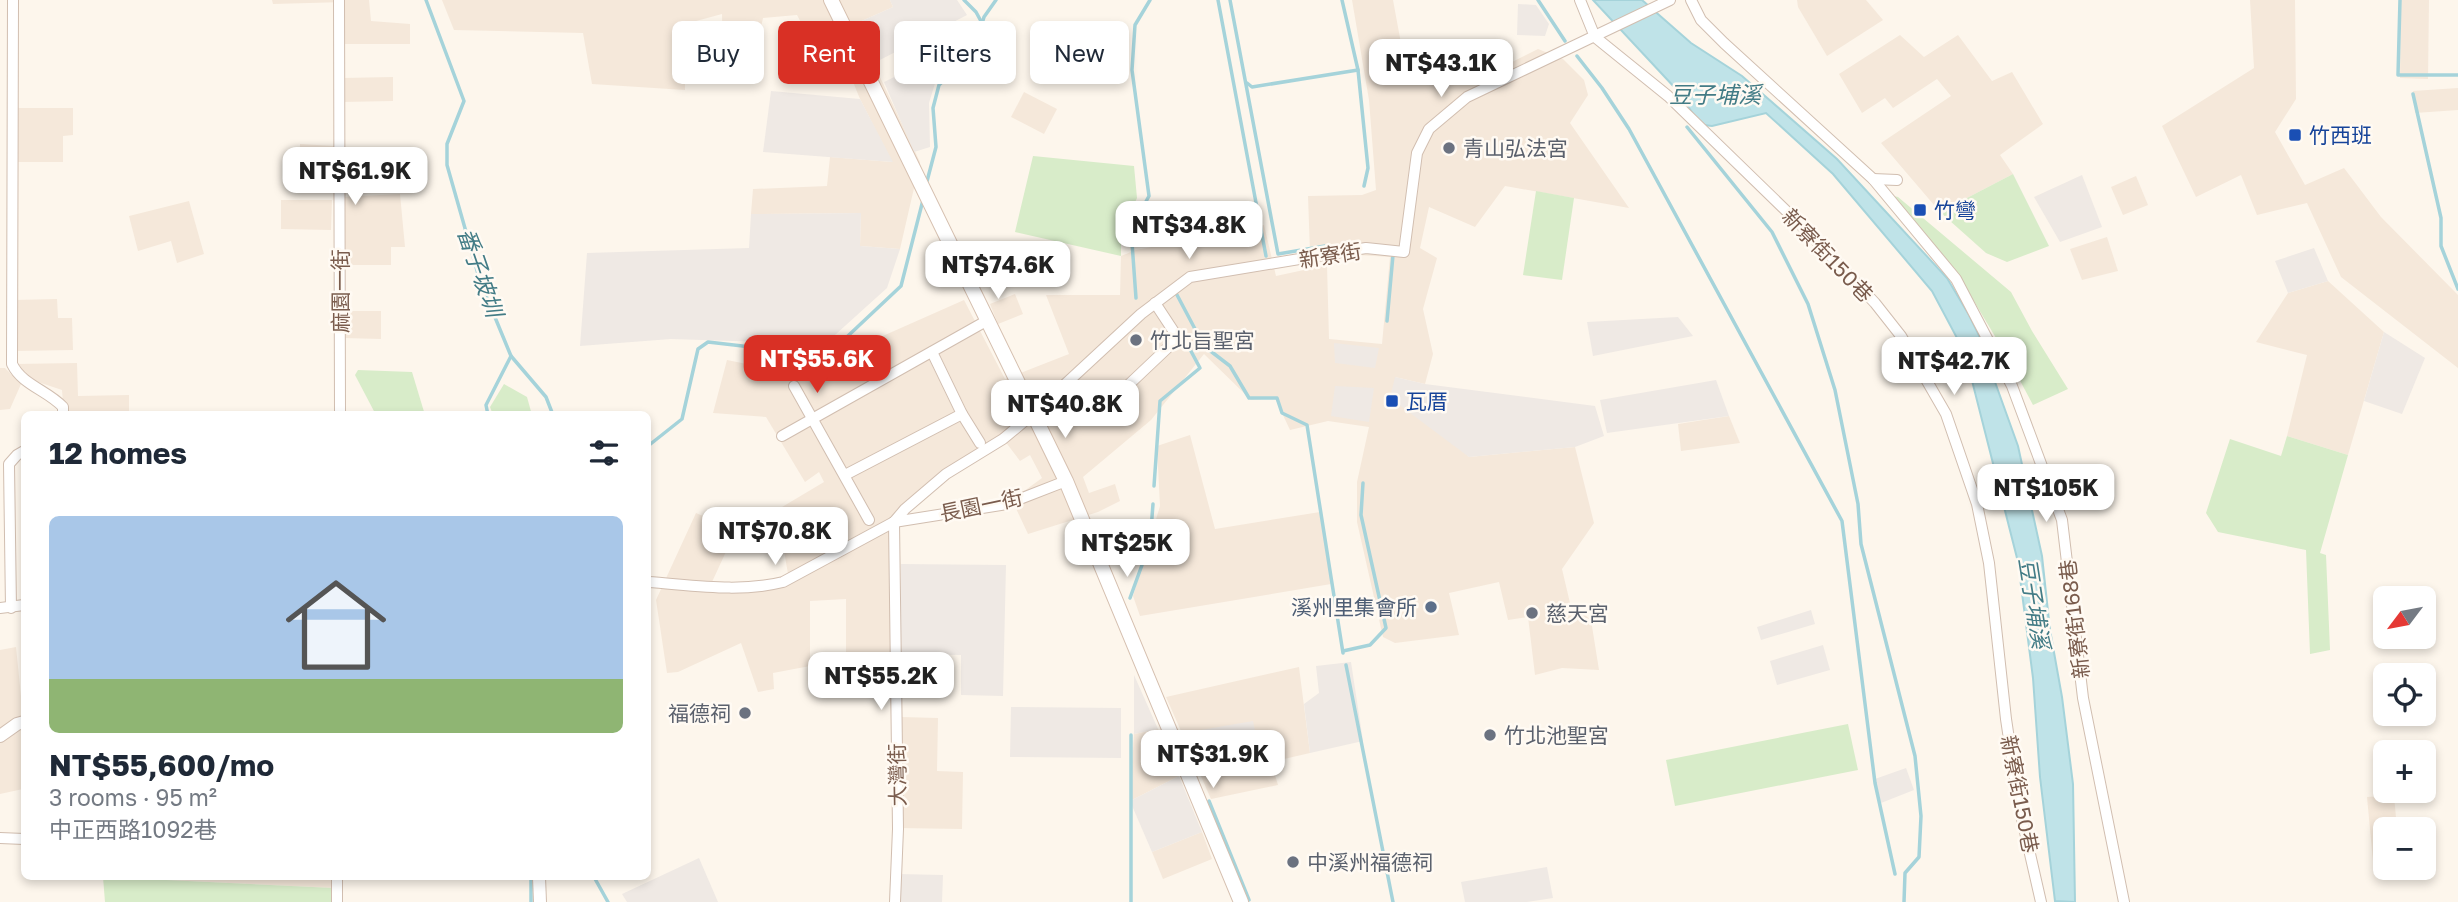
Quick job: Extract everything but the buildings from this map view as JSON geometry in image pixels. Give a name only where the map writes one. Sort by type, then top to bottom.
[{"type":"main road","points":[[831,0],[1066,481],[1241,902]]},
{"type":"street","name":"麻園一街","points":[[339,0],[340,411]]},
{"type":"street","points":[[1580,0],[1595,37],[1670,0]]},
{"type":"street","name":"新寮街168巷","points":[[1691,0],[1701,20],[1724,43],[1873,179],[1956,279],[2012,386],[2062,520],[2083,698],[2124,902]]},
{"type":"street","points":[[13,1],[12,364],[24,380],[54,397],[63,407],[63,411]]},
{"type":"street","name":"新寮街","points":[[1033,414],[1155,303],[1191,277],[1366,248],[1404,252],[1417,153],[1429,129],[1467,97],[1595,37]]},
{"type":"street","name":"新寮街150巷","points":[[1595,37],[1678,106],[1808,232],[1875,303],[1901,337],[1946,414],[1977,504],[1987,551],[2017,794],[2041,902]]},
{"type":"street","points":[[1873,179],[1897,180]]},
{"type":"street","points":[[1122,391],[1178,338],[1155,303]]},
{"type":"street","points":[[782,436],[988,320]]},
{"type":"street","points":[[932,352],[979,443]]},
{"type":"street","points":[[794,386],[869,520]]},
{"type":"street","points":[[845,475],[962,414]]},
{"type":"street","name":"長園一街","points":[[894,522],[946,474],[1003,439],[1033,414]]},
{"type":"street","points":[[5,608],[9,464],[21,453]]},
{"type":"street","name":"長園一街","points":[[651,582],[763,587],[783,582],[894,522],[1007,504],[1066,481]]},
{"type":"street","name":"大灣街","points":[[894,522],[898,829],[895,902]]},
{"type":"street","points":[[0,736],[21,723]]},
{"type":"street","points":[[0,838],[21,839]]},
{"type":"street","points":[[337,880],[337,902]]},
{"type":"street","points":[[539,880],[540,902]]},
{"type":"shaded area","points":[[272,0],[369,0],[371,21],[410,24],[410,44],[344,44],[345,2],[273,4]]},
{"type":"shaded area","points":[[442,0],[890,0],[893,7],[862,21],[800,21],[797,15],[763,18],[762,21],[722,21],[722,14],[696,21],[672,21],[672,84],[685,84],[685,90],[592,84],[583,33],[454,30]]},
{"type":"shaded area","points":[[890,0],[957,0],[967,15],[955,21],[894,21],[894,53],[880,60],[880,21],[862,21],[893,7]]},
{"type":"shaded area","points":[[1352,0],[1393,0],[1405,65],[1434,68],[1512,62],[1538,49],[1563,59],[1584,80],[1588,95],[1570,123],[1629,208],[1505,186],[1475,227],[1429,207],[1420,248],[1437,258],[1423,309],[1433,354],[1425,384],[1395,377],[1469,457],[1575,447],[1594,523],[1562,569],[1570,603],[1591,620],[1599,670],[1562,668],[1535,675],[1528,617],[1508,620],[1499,582],[1449,593],[1459,635],[1395,643],[1383,637],[1357,522],[1357,482],[1369,427],[1328,421],[1290,430],[1275,398],[1251,400],[1204,354],[1151,420],[1083,477],[1089,493],[1115,484],[1120,501],[1098,512],[1028,534],[1012,500],[1042,478],[1030,455],[1020,461],[1001,436],[889,520],[892,667],[846,667],[846,599],[810,601],[810,666],[773,673],[774,689],[758,692],[741,643],[678,672],[667,673],[656,600],[696,513],[736,530],[712,582],[762,583],[788,574],[777,510],[824,482],[819,472],[805,482],[766,417],[713,413],[727,360],[797,374],[964,300],[1005,379],[1069,354],[1046,295],[1120,295],[1121,256],[1136,250],[1264,225],[1276,276],[1327,265],[1329,339],[1382,344],[1390,257],[1310,252],[1308,196],[1362,195],[1376,190],[1369,100]]},
{"type":"shaded area","points":[[1797,0],[1866,0],[1883,20],[1827,56],[1798,7]]},
{"type":"shaded area","points":[[2250,0],[2295,0],[2296,99],[2275,132],[2305,185],[2344,168],[2381,217],[2458,295],[2458,368],[2341,277],[2307,203],[2257,215],[2241,175],[2196,197],[2162,126],[2254,68]]},
{"type":"shaded area","points":[[2401,0],[2429,0],[2428,79],[2400,78]]},
{"type":"shaded area","points":[[1518,4],[1536,5],[1549,24],[1545,36],[1517,35]]},
{"type":"shaded area","points":[[1900,35],[1924,57],[1958,35],[1992,81],[2012,72],[2043,124],[2000,155],[2013,174],[1940,212],[1881,143],[1951,96],[1937,79],[1893,108],[1885,98],[1862,113],[1839,74]]},
{"type":"shaded area","points":[[393,77],[393,101],[342,102],[342,78]]},
{"type":"shaded area","points":[[880,77],[920,162],[900,249],[860,246],[861,213],[751,214],[753,189],[827,186],[830,157],[892,162],[854,84],[880,84]]},
{"type":"shaded area","points":[[894,77],[894,84],[935,84],[929,103],[930,147],[914,152],[884,82]]},
{"type":"shaded area","points":[[2458,88],[2458,110],[2415,113],[2413,91]]},
{"type":"shaded area","points":[[771,91],[860,99],[893,162],[763,152]]},
{"type":"shaded area","points":[[1024,92],[1057,109],[1044,134],[1011,117]]},
{"type":"shaded area","points":[[13,108],[73,108],[73,135],[63,136],[63,162],[14,162]]},
{"type":"shaded area","points":[[300,144],[334,146],[333,166],[300,164]]},
{"type":"shaded area","points":[[2082,175],[2102,227],[2060,242],[2034,197]]},
{"type":"shaded area","points":[[2136,176],[2148,205],[2123,215],[2111,187]]},
{"type":"shaded area","points":[[400,194],[405,247],[391,247],[391,265],[342,265],[341,197]]},
{"type":"shaded area","points":[[281,200],[332,200],[331,230],[281,229]]},
{"type":"shaded area","points":[[189,201],[204,254],[177,263],[171,241],[138,251],[129,216]]},
{"type":"shaded area","points":[[861,213],[860,246],[900,249],[887,288],[825,344],[671,339],[580,346],[587,253],[749,248],[751,214]]},
{"type":"shaded area","points":[[2107,237],[2118,271],[2082,280],[2070,249]]},
{"type":"shaded area","points":[[2314,248],[2328,281],[2288,293],[2275,261]]},
{"type":"shaded area","points":[[2328,281],[2384,332],[2348,455],[2287,436],[2307,355],[2256,342],[2288,293]]},
{"type":"shaded area","points":[[1015,294],[1023,314],[998,324],[990,304]]},
{"type":"shaded area","points":[[57,299],[58,318],[72,318],[73,350],[15,351],[14,300]]},
{"type":"shaded area","points":[[343,311],[381,311],[381,339],[343,338]]},
{"type":"shaded area","points":[[1678,317],[1693,336],[1593,356],[1587,322]]},
{"type":"shaded area","points":[[2384,332],[2425,358],[2402,414],[2364,401]]},
{"type":"shaded area","points":[[1334,343],[1379,348],[1375,368],[1335,363]]},
{"type":"shaded area","points":[[77,363],[78,396],[129,395],[129,411],[64,411],[62,390],[14,374],[15,364]]},
{"type":"shaded area","points":[[0,368],[5,368],[21,384],[10,409],[0,410]]},
{"type":"shaded area","points":[[1395,377],[1425,384],[1595,406],[1604,436],[1575,447],[1469,457],[1390,398]]},
{"type":"shaded area","points":[[1716,380],[1729,416],[1607,433],[1600,400]]},
{"type":"shaded area","points":[[1335,386],[1374,388],[1369,422],[1331,416]]},
{"type":"shaded area","points":[[1729,416],[1740,443],[1681,451],[1678,424]]},
{"type":"shaded area","points":[[1190,435],[1215,529],[1320,512],[1331,584],[1140,616],[1133,596],[1160,506],[1157,446]]},
{"type":"shaded area","points":[[901,564],[1006,565],[1003,696],[961,695],[961,655],[901,654]]},
{"type":"shaded area","points":[[1811,610],[1815,624],[1761,640],[1757,627]]},
{"type":"shaded area","points":[[1823,645],[1830,670],[1777,685],[1770,661]]},
{"type":"shaded area","points":[[16,647],[21,696],[21,789],[0,794],[0,650]]},
{"type":"shaded area","points":[[901,654],[923,655],[923,692],[901,692]]},
{"type":"shaded area","points":[[1351,662],[1363,741],[1310,753],[1304,704],[1319,693],[1316,666]]},
{"type":"shaded area","points":[[1299,667],[1310,753],[1271,762],[1278,785],[1211,799],[1166,697]]},
{"type":"shaded area","points":[[1134,675],[1158,729],[1134,734]]},
{"type":"shaded area","points":[[1011,707],[1121,708],[1121,758],[1010,757]]},
{"type":"shaded area","points":[[901,717],[938,718],[937,771],[963,772],[962,829],[899,828]]},
{"type":"shaded area","points":[[1253,721],[1262,765],[1214,777],[1201,730]]},
{"type":"shaded area","points":[[1158,729],[1179,776],[1130,801],[1134,734]]},
{"type":"shaded area","points":[[1906,768],[1914,790],[1881,803],[1875,779]]},
{"type":"shaded area","points":[[1179,776],[1202,832],[1152,852],[1130,801]]},
{"type":"shaded area","points":[[2367,797],[2373,797],[2373,803],[2395,803],[2396,817],[2373,817],[2373,861]]},
{"type":"shaded area","points":[[1202,832],[1212,859],[1163,879],[1152,852]]},
{"type":"shaded area","points":[[699,858],[718,902],[627,902],[622,894]]},
{"type":"shaded area","points":[[1547,867],[1553,898],[1527,902],[1465,902],[1461,882]]},
{"type":"shaded area","points":[[898,874],[943,875],[942,902],[897,902]]},
{"type":"shaded area","points":[[166,880],[334,880],[334,888]]},
{"type":"green space","points":[[1033,156],[1134,166],[1137,198],[1121,233],[1121,256],[1015,232]]},
{"type":"green space","points":[[2013,174],[2049,246],[2007,262],[1986,253],[1940,212]]},
{"type":"green space","points":[[1536,191],[1574,198],[1562,280],[1523,275]]},
{"type":"green space","points":[[1890,195],[1898,197],[2011,292],[2068,389],[2033,405],[1966,288]]},
{"type":"green space","points":[[358,370],[412,372],[424,411],[374,411],[355,375]]},
{"type":"green space","points":[[504,384],[527,397],[531,411],[492,411],[490,407]]},
{"type":"green space","points":[[2287,436],[2348,455],[2320,553],[2326,555],[2330,650],[2310,654],[2306,550],[2218,532],[2206,513],[2230,439],[2281,456]]},
{"type":"green space","points":[[1848,724],[1858,770],[1675,806],[1666,760]]},
{"type":"green space","points":[[103,880],[166,880],[334,888],[334,902],[105,902]]},
{"type":"water","name":"豆子埔溪","points":[[1593,0],[1642,0],[1691,43],[1742,76],[1837,159],[1947,278],[1969,315],[1990,358],[1995,382],[2018,446],[2042,556],[2073,784],[2075,902],[2055,901],[2040,777],[2033,678],[2018,562],[1965,353],[1932,291],[1833,174],[1766,113],[1712,126],[1704,125],[1676,89]]},
{"type":"waterway","name":"番子坡圳","points":[[426,0],[464,101],[447,144],[447,165],[480,281],[511,356],[546,397],[551,411]]},
{"type":"waterway","points":[[964,0],[981,21]]},
{"type":"waterway","points":[[926,185],[936,147],[933,108],[939,85],[974,51],[984,17],[996,0]]},
{"type":"waterway","points":[[1136,298],[1131,229],[1149,196],[1132,70],[1135,25],[1150,0]]},
{"type":"waterway","points":[[1218,0],[1266,256]]},
{"type":"waterway","points":[[1230,0],[1278,254],[1325,246]]},
{"type":"waterway","points":[[1342,0],[1358,70],[1368,168],[1364,186]]},
{"type":"waterway","points":[[1538,0],[1565,41]]},
{"type":"waterway","points":[[2400,0],[2398,75],[2458,75]]},
{"type":"waterway","points":[[1577,56],[1629,129],[1842,521],[1875,783],[1895,874]]},
{"type":"waterway","points":[[1247,83],[1252,87],[1358,70]]},
{"type":"waterway","points":[[2413,94],[2441,218],[2441,246],[2458,289]]},
{"type":"waterway","points":[[1687,127],[1772,232],[1808,304],[1835,390],[1858,504],[1861,544],[1915,756],[1921,816],[1919,857],[1905,873],[1904,902]]},
{"type":"waterway","points":[[651,444],[682,419],[698,349],[708,342],[812,354],[834,349],[901,286],[923,200]]},
{"type":"waterway","points":[[1387,321],[1393,255]]},
{"type":"waterway","points":[[1176,293],[1204,346],[1230,366],[1249,398],[1277,398],[1282,413],[1307,425],[1343,653]]},
{"type":"waterway","points":[[1154,486],[1160,401],[1200,368],[1185,340]]},
{"type":"waterway","points":[[487,411],[486,405],[511,356]]},
{"type":"waterway","points":[[1343,651],[1370,645],[1386,628],[1361,515],[1363,483]]},
{"type":"waterway","points":[[1130,598],[1150,543],[1153,504]]},
{"type":"waterway","points":[[1346,665],[1393,902]]},
{"type":"waterway","points":[[1131,735],[1131,902]]},
{"type":"waterway","points":[[1209,801],[1249,900]]},
{"type":"waterway","points":[[531,880],[531,902]]},
{"type":"waterway","points":[[596,880],[608,902]]},
{"type":"place","name":"竹西班","points":[[2295,135]]},
{"type":"place","name":"青山弘法宮","points":[[1449,148]]},
{"type":"place","name":"竹彎","points":[[1920,210]]},
{"type":"place","name":"竹北旨聖宮","points":[[1136,340]]},
{"type":"place","name":"瓦厝","points":[[1392,401]]},
{"type":"place","name":"溪州里集會所","points":[[1431,607]]},
{"type":"place","name":"慈天宮","points":[[1532,613]]},
{"type":"place","name":"福德祠","points":[[745,713]]},
{"type":"place","name":"竹北池聖宮","points":[[1490,735]]},
{"type":"place","name":"中溪州福德祠","points":[[1293,862]]}]
